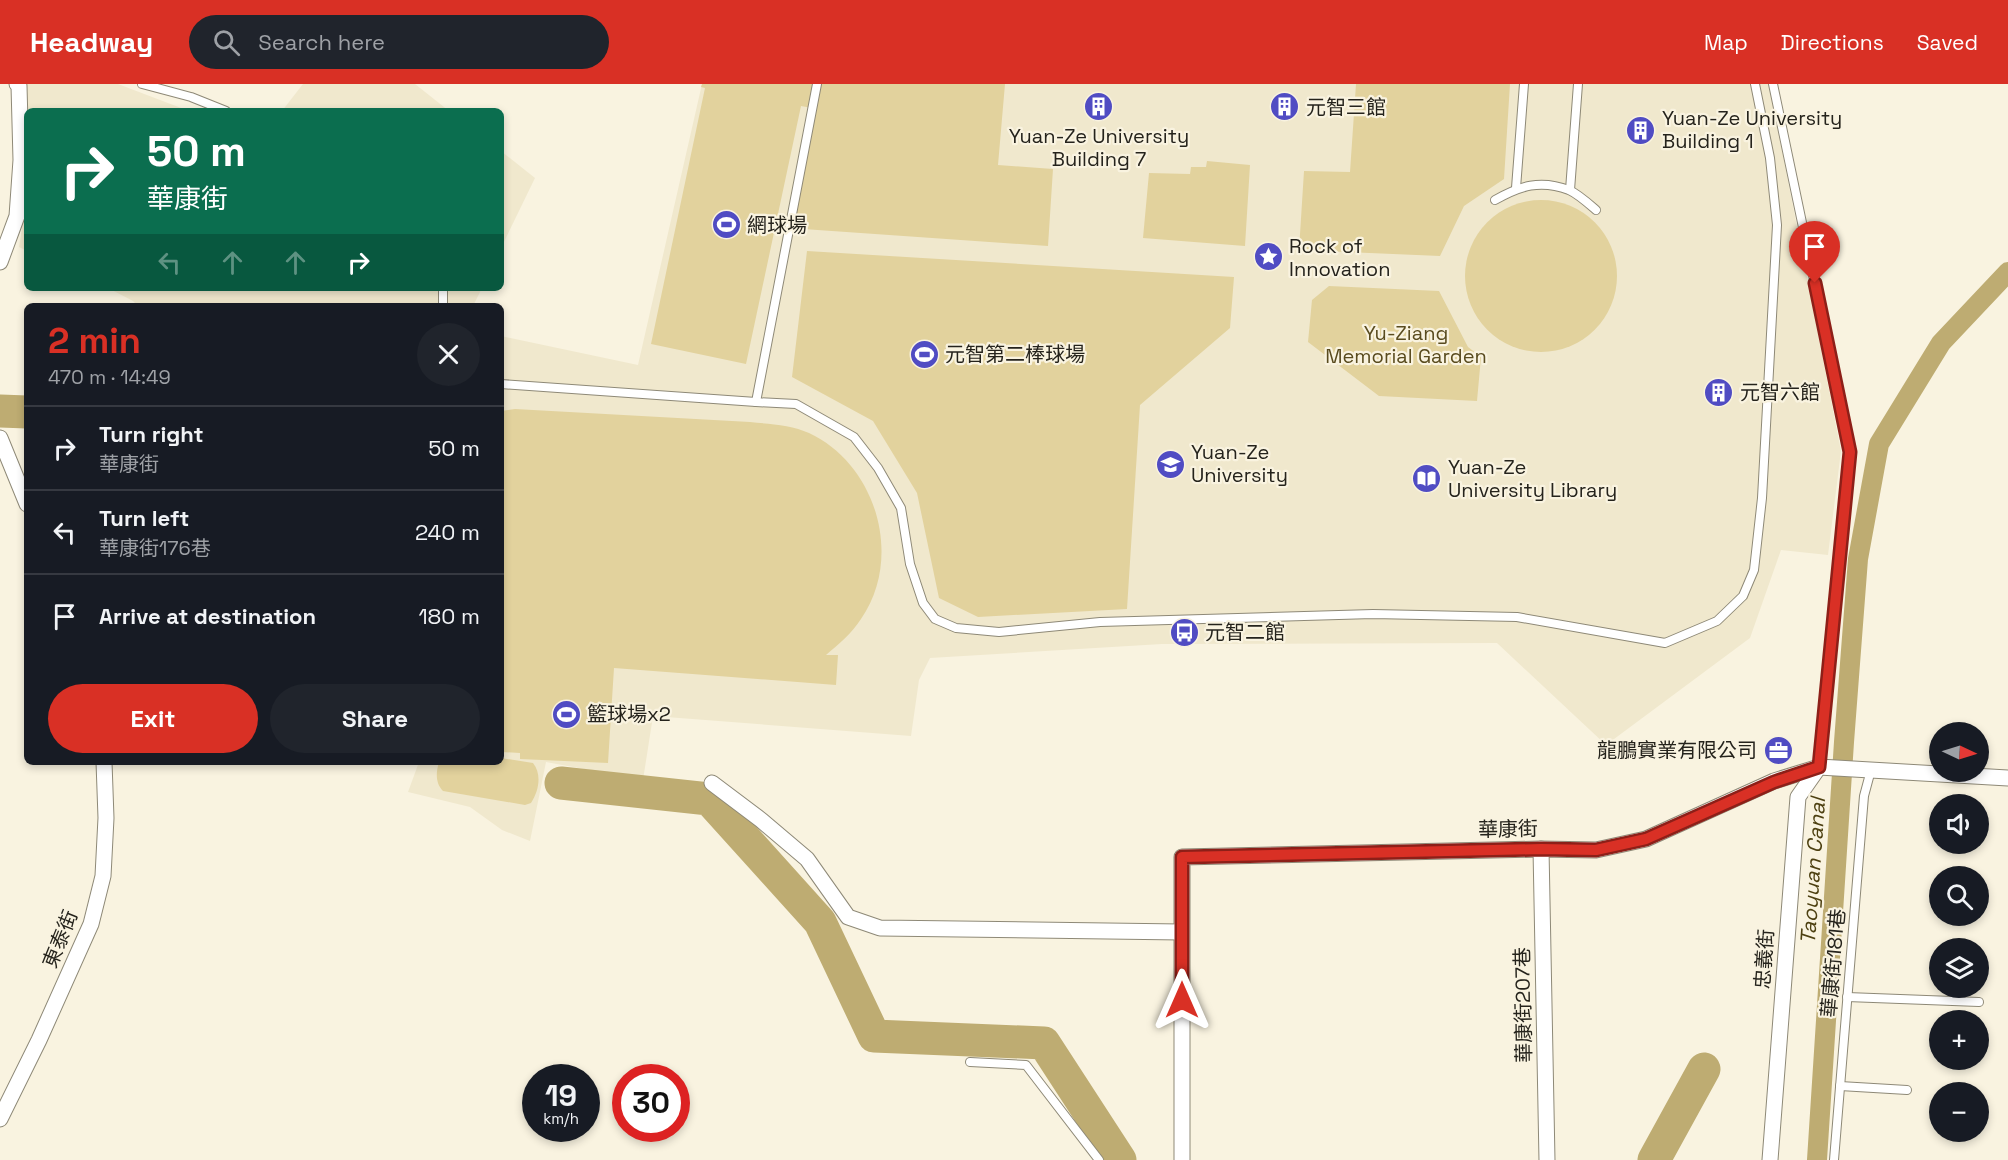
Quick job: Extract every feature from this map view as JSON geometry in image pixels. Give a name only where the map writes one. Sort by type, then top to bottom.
[{"type":"street","points":[[0,262],[17,216],[21,160],[19,86],[17,84]]},
{"type":"street","points":[[1,441],[24,497]]},
{"type":"street","name":"東泰街","points":[[0,1119],[39,1040],[91,924],[102,876],[106,818],[104,765]]},
{"type":"street","points":[[1819,767],[2008,778]]},
{"type":"street","name":"華康街","points":[[1181,932],[1182,857],[1541,849],[1596,850],[1646,839],[1774,782],[1819,767]]},
{"type":"street","name":"忠義街","points":[[1770,1160],[1798,797],[1819,767]]},
{"type":"street","points":[[712,783],[807,859],[848,917],[880,928],[1181,932],[1182,1160]]},
{"type":"street","name":"華康街207巷","points":[[1541,849],[1547,1160]]},
{"type":"lane","points":[[142,84],[191,97],[218,108]]},
{"type":"lane","points":[[756,402],[817,84]]},
{"type":"lane","points":[[1516,188],[1524,84]]},
{"type":"lane","points":[[1570,190],[1578,84]]},
{"type":"lane","points":[[504,384],[796,404],[854,437],[878,468],[901,508],[910,564],[923,603],[934,618],[956,628],[999,632],[1100,622],[1373,614],[1517,617],[1665,643],[1717,621],[1743,596],[1754,570],[1762,498],[1777,225],[1770,158],[1755,84]]},
{"type":"lane","points":[[1773,84],[1850,452],[1819,767]]},
{"type":"lane","points":[[1496,200],[1516,188],[1542,184],[1570,190],[1596,210]]},
{"type":"lane","name":"華康街181巷","points":[[1834,1160],[1864,796],[1871,770]]},
{"type":"lane","points":[[1847,997],[1979,1002]]},
{"type":"lane","points":[[970,1062],[1026,1065],[1099,1160]]},
{"type":"lane","points":[[1840,1086],[1907,1090]]},
{"type":"shaded area","points":[[26,84],[118,84],[181,108],[28,108]]},
{"type":"shaded area","points":[[303,84],[415,84],[445,108],[284,108]]},
{"type":"shaded area","name":"Yuan-Ze University","points":[[702,84],[1769,84],[1841,451],[1828,555],[1781,550],[1750,638],[1606,745],[1497,643],[1162,644],[930,658],[919,680],[911,736],[653,716],[643,780],[546,762],[530,841],[502,830],[470,807],[408,792],[418,765],[504,765],[504,337],[638,365]]},
{"type":"shaded area","points":[[504,153],[535,178],[504,242]]},
{"type":"shaded area","points":[[24,216],[24,250],[19,247]]},
{"type":"shaded area","points":[[114,291],[480,291],[474,303],[135,303]]},
{"type":"green space","points":[[702,84],[1005,84],[998,165],[1053,169],[1048,246],[789,228],[812,108],[801,106],[746,364],[651,344],[705,88],[701,87]]},
{"type":"green space","points":[[1356,84],[1510,84],[1504,179],[1464,206],[1440,256],[1299,250],[1304,171],[1350,172]]},
{"type":"green space","points":[[1207,161],[1250,165],[1245,246],[1143,238],[1149,173],[1190,174],[1191,167],[1206,167]]},
{"type":"green space","points":[[1541,200],[1570,206],[1595,222],[1611,247],[1617,276],[1611,305],[1595,330],[1570,346],[1541,352],[1512,346],[1487,330],[1471,305],[1465,276],[1471,247],[1487,222],[1512,206]]},
{"type":"green space","points":[[807,251],[1234,277],[1230,328],[1140,405],[1127,609],[978,617],[939,598],[917,493],[873,421],[792,377]]},
{"type":"green space","name":"Yu-Ziang Memorial Garden","points":[[1329,286],[1439,291],[1468,347],[1481,357],[1477,401],[1379,396],[1308,342],[1312,300]]},
{"type":"green space","points":[[515,409],[773,424],[802,430],[832,447],[851,466],[866,489],[876,514],[881,541],[880,568],[874,594],[861,619],[826,655],[838,655],[836,685],[614,668],[608,763],[520,759],[520,753],[504,752],[504,411]]},
{"type":"green space","points":[[504,758],[533,763],[538,772],[538,783],[531,803],[525,805],[443,791],[437,781],[438,765],[504,765]]},
{"type":"waterway","name":"Taoyuan Canal","points":[[1817,1160],[1858,559],[1879,444],[1941,343],[2008,272]]},
{"type":"waterway","points":[[0,411],[24,412]]},
{"type":"waterway","points":[[561,783],[709,799],[820,922],[874,1036],[1044,1043],[1120,1160]]},
{"type":"waterway","points":[[1654,1160],[1704,1069]]},
{"type":"place","name":"Yuan-Ze University Building 7","points":[[1099,106]]},
{"type":"place","name":"元智三館","points":[[1285,107]]},
{"type":"place","name":"Yuan-Ze University Building 1","points":[[1641,130]]},
{"type":"place","name":"網球場","points":[[726,225]]},
{"type":"place","name":"Rock of Innovation","points":[[1268,257]]},
{"type":"place","name":"元智第二棒球場","points":[[924,354]]},
{"type":"place","name":"元智六館","points":[[1719,392]]},
{"type":"place","name":"Yuan-Ze University","points":[[1170,464]]},
{"type":"place","name":"Yuan-Ze University Library","points":[[1427,478]]},
{"type":"place","name":"元智二館","points":[[1184,632]]},
{"type":"place","name":"籃球場x2","points":[[566,714]]},
{"type":"place","name":"龍鵬實業有限公司","points":[[1778,750]]},
{"type":"route","points":[[1182,1000],[1182,857],[1541,849],[1596,850],[1646,839],[1774,782],[1819,767],[1850,452],[1815,283]]}]
